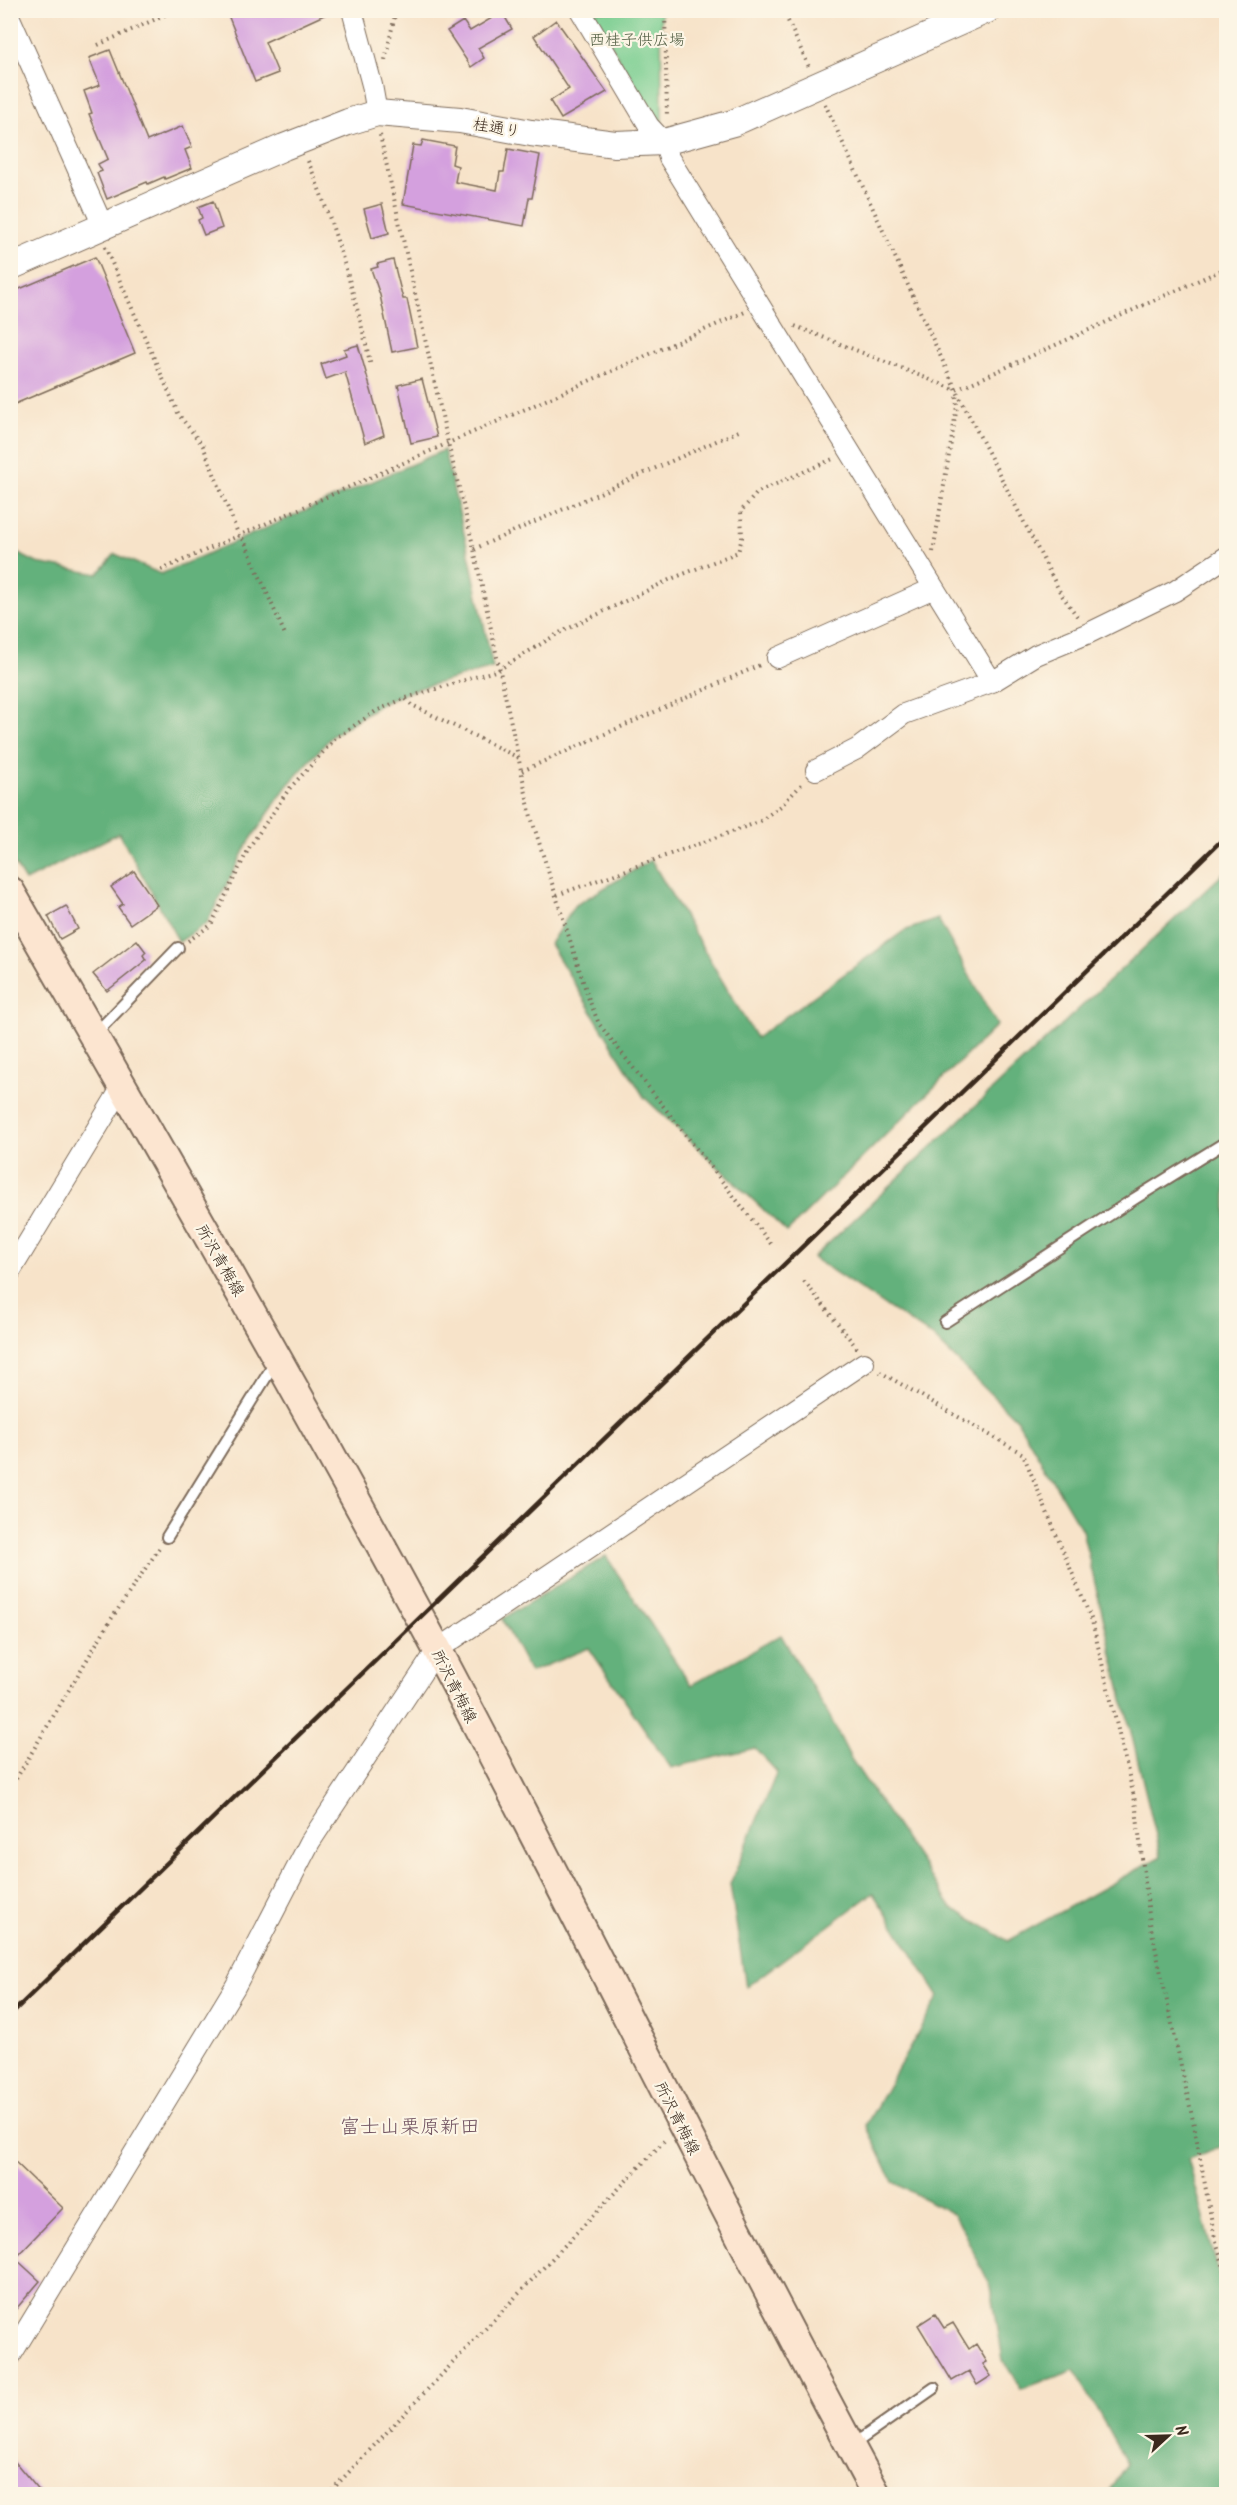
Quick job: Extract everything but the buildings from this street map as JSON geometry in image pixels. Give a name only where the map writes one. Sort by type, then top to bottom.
[{"type":"main road","name":"所沢青梅線","points":[[10,891],[277,1358],[437,1650],[876,2494]]},
{"type":"street","points":[[352,10],[376,105]]},
{"type":"street","points":[[580,10],[649,126],[664,142],[669,158],[992,682]]},
{"type":"street","name":"桂通り","points":[[10,267],[299,141],[348,122],[376,105],[531,133],[615,144],[664,142],[733,123],[987,10]]},
{"type":"street","points":[[10,18],[103,226]]},
{"type":"street","points":[[816,770],[857,749],[904,714],[992,682],[1036,655],[1089,633],[1175,591],[1227,557]]},
{"type":"street","points":[[777,658],[934,588]]},
{"type":"street","points":[[10,1272],[122,1087]]},
{"type":"street","points":[[10,2357],[235,1986],[310,1842],[437,1650],[864,1363]]},
{"type":"lane","points":[[93,1035],[178,948]]},
{"type":"lane","points":[[945,1322],[1134,1199],[1227,1142]]},
{"type":"lane","points":[[167,1537],[277,1358]]},
{"type":"lane","points":[[850,2446],[934,2388]]},
{"type":"path","points":[[98,45],[176,10]]},
{"type":"path","points":[[396,10],[376,105],[381,137],[448,443],[474,549],[531,817],[588,997],[599,1024],[771,1244]]},
{"type":"path","points":[[664,10],[667,123],[664,142]]},
{"type":"path","points":[[783,10],[956,390],[1061,594],[1089,633]]},
{"type":"path","points":[[299,141],[324,200],[355,296],[371,367]]},
{"type":"path","points":[[103,226],[104,244],[180,415],[203,446],[239,536],[244,540],[286,637]]},
{"type":"path","points":[[161,570],[448,443],[762,310],[956,390],[1227,268]]},
{"type":"path","points":[[923,569],[934,550],[957,406],[956,390]]},
{"type":"path","points":[[474,549],[741,430]]},
{"type":"path","points":[[178,948],[211,925],[250,846],[289,789],[337,738],[376,711],[405,698],[498,670],[559,633],[671,579],[738,552],[742,538],[741,511],[758,492],[810,471],[850,451]]},
{"type":"path","points":[[522,771],[777,658]]},
{"type":"path","points":[[405,698],[412,705],[519,758]]},
{"type":"path","points":[[556,895],[759,822],[782,807],[816,770]]},
{"type":"path","points":[[804,1281],[860,1351],[864,1363],[1023,1454],[1092,1621],[1136,1802],[1150,1923],[1195,2130],[1214,2234],[1227,2274]]},
{"type":"path","points":[[10,1789],[110,1621],[167,1537]]},
{"type":"path","points":[[328,2494],[681,2123]]},
{"type":"green space","name":"西桂子供広場","points":[[591,11],[661,11],[662,121],[659,127]]},
{"type":"green space","points":[[444,450],[493,668],[413,690],[379,705],[333,735],[287,786],[247,845],[207,923],[179,942],[119,833],[25,881],[10,857],[11,550],[37,563],[98,574],[115,554],[161,574]]},
{"type":"green space","points":[[651,860],[756,1038],[904,931],[938,919],[997,1025],[787,1232],[644,1097],[550,944],[574,906]]},
{"type":"green space","points":[[1226,871],[1226,2145],[1188,2159],[1226,2299],[1226,2494],[1106,2494],[1127,2464],[1075,2370],[1021,2389],[1003,2360],[991,2287],[955,2215],[893,2182],[866,2125],[939,1996],[873,1893],[746,1987],[730,1884],[777,1772],[755,1748],[671,1768],[589,1648],[530,1672],[502,1619],[606,1556],[691,1685],[781,1635],[829,1715],[851,1759],[951,1907],[1008,1941],[1161,1856],[1082,1530],[1017,1420],[933,1337],[813,1258]]},
{"type":"railway","points":[[10,2015],[1226,836]]},
{"type":"district","name":"富士山栗原新田","points":[[410,2126]]}]
